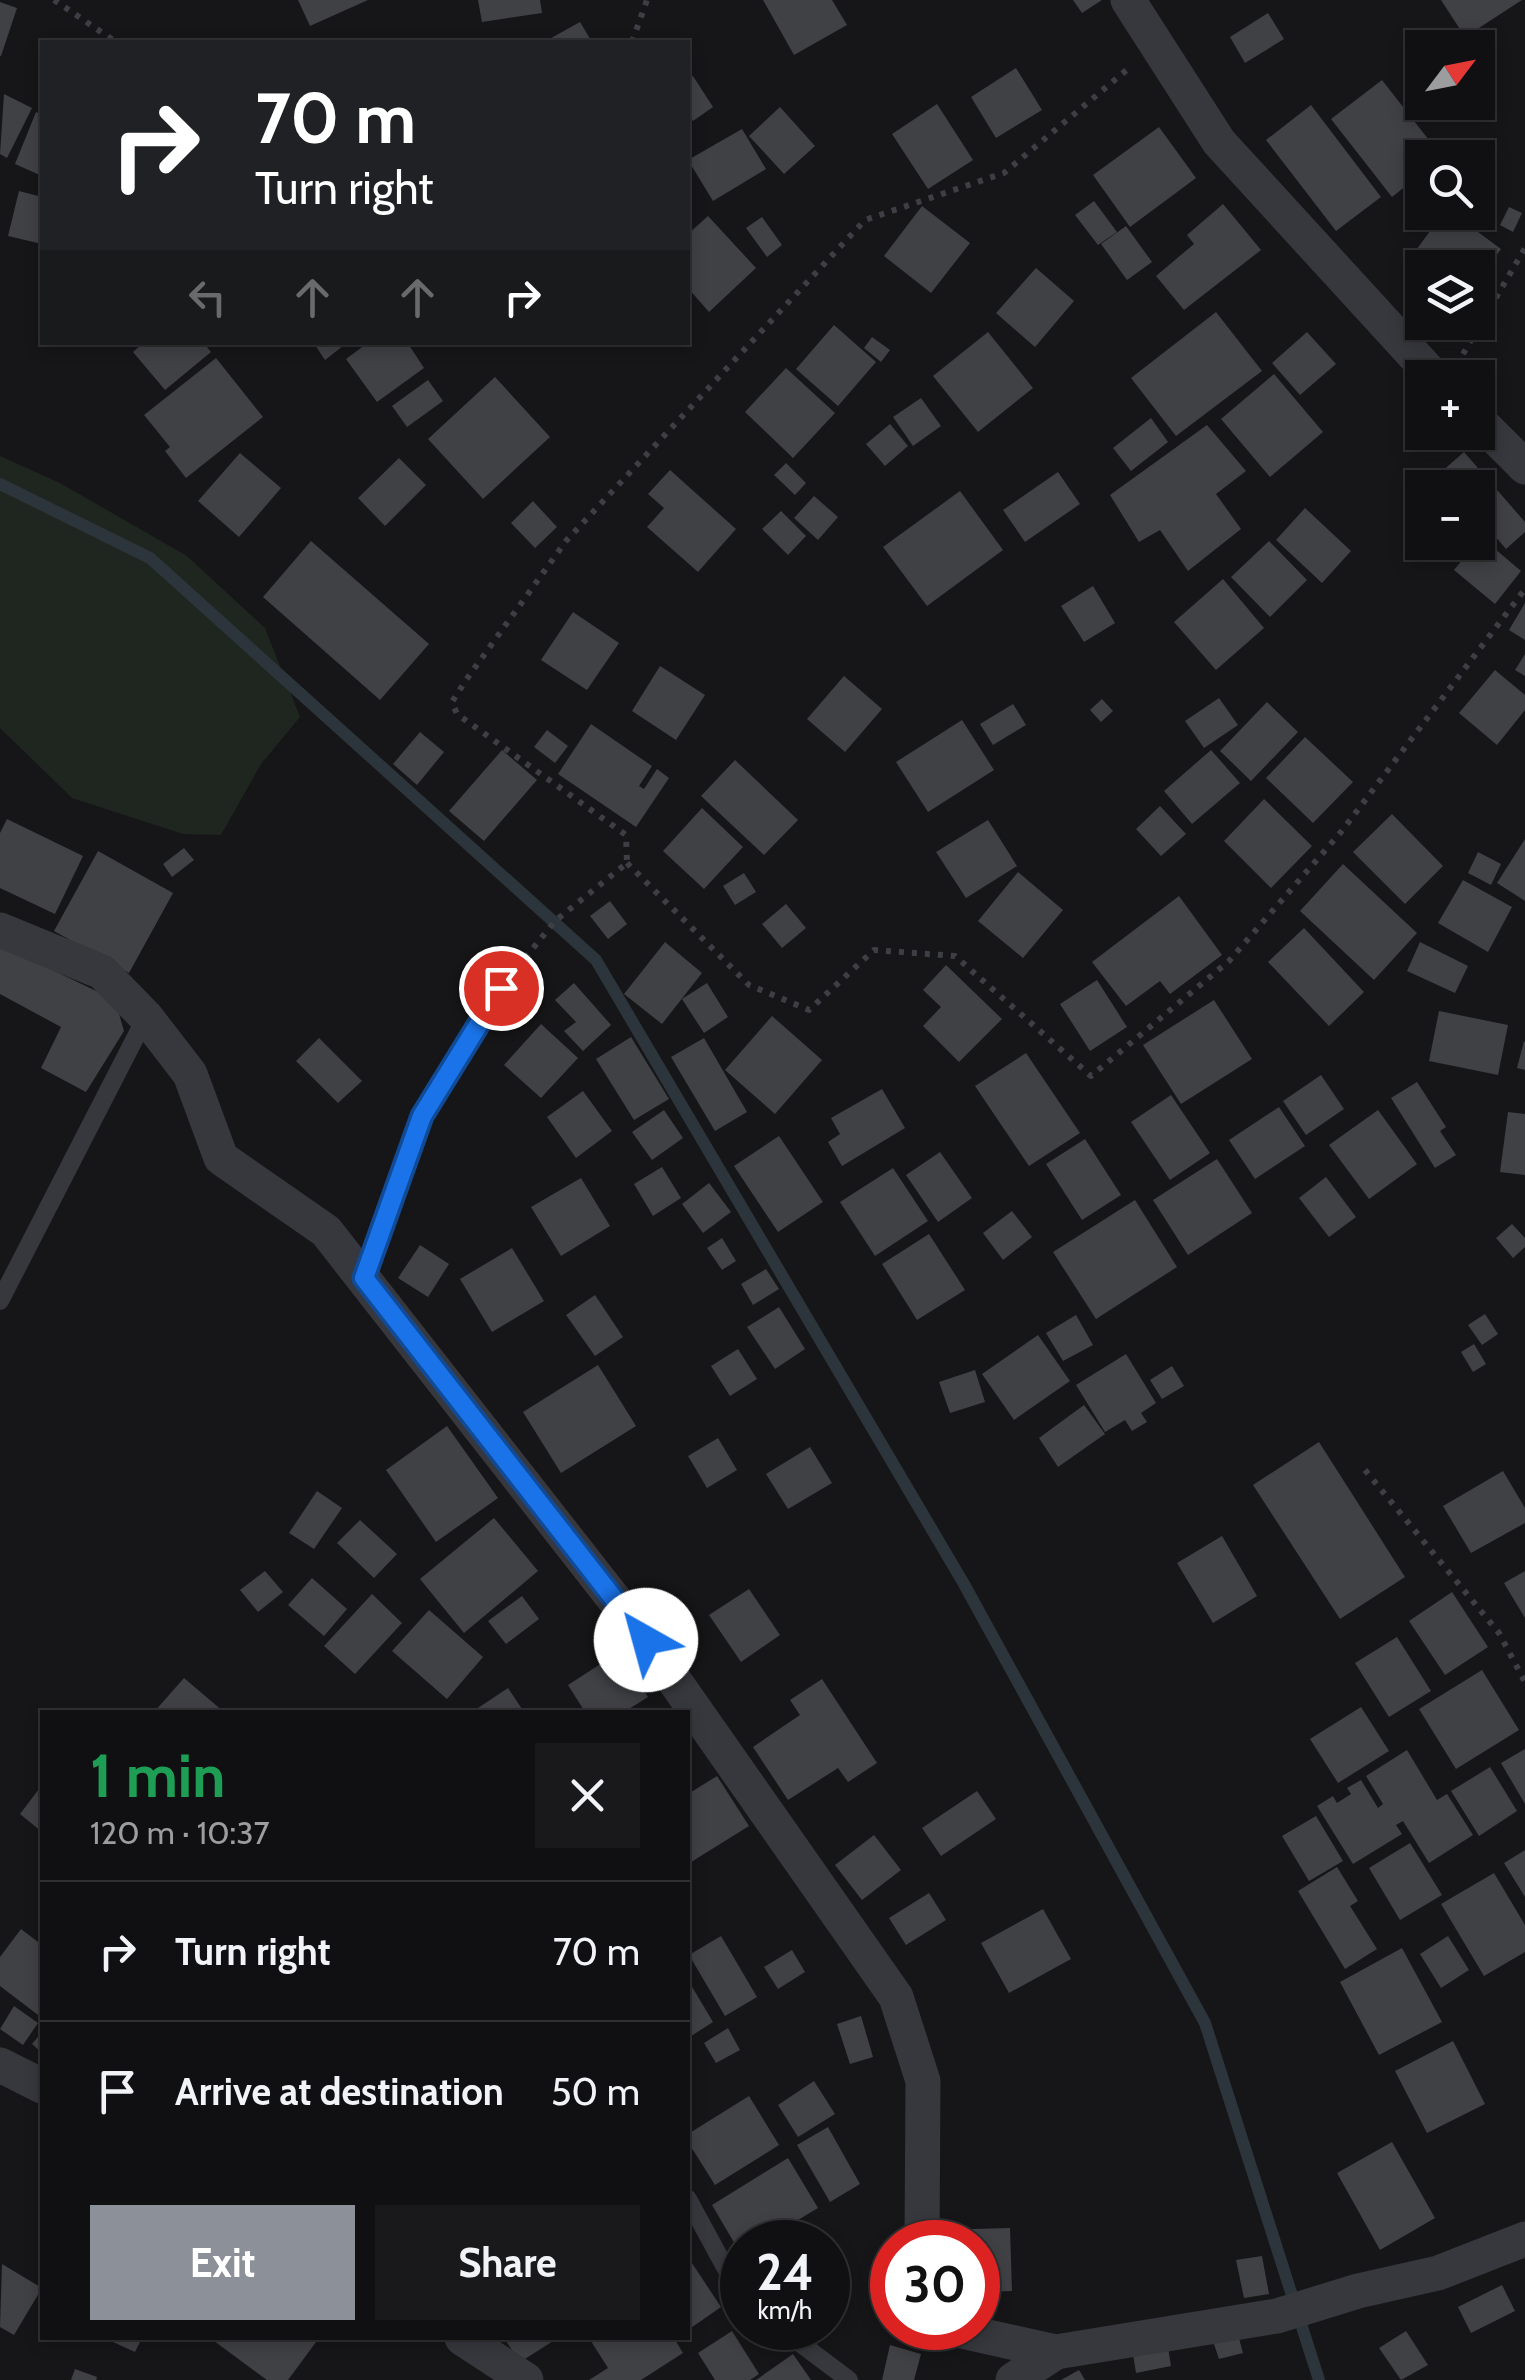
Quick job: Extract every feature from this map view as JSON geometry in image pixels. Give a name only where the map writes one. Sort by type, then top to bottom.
[{"type":"street","points":[[1128,0],[1219,142],[1441,360]]},
{"type":"street","points":[[1495,437],[1525,468]]},
{"type":"street","points":[[0,930],[102,972],[146,1017],[190,1074],[221,1158],[326,1231],[646,1640],[896,1997],[923,2081],[922,2220]]},
{"type":"street","points":[[0,2065],[40,2085]]},
{"type":"street","points":[[1000,2340],[1056,2352],[1278,2316],[1358,2291],[1438,2273],[1525,2239]]},
{"type":"street","points":[[465,2340],[526,2380]]},
{"type":"street","points":[[1013,2380],[1056,2352]]},
{"type":"lane","points":[[364,1278],[422,1116],[501,988]]},
{"type":"lane","points":[[0,1301],[146,1017]]},
{"type":"lane","points":[[690,2204],[720,2258]]},
{"type":"lane","points":[[809,2350],[849,2380]]},
{"type":"path","points":[[54,0],[113,40]]},
{"type":"path","points":[[633,40],[647,0]]},
{"type":"path","points":[[1155,46],[1004,173],[865,220],[566,541],[452,702],[457,714],[626,835],[627,863],[749,986],[809,1010],[874,950],[956,956],[1092,1076],[1230,962],[1341,832],[1525,589]]},
{"type":"path","points":[[1456,360],[1471,347],[1525,248]]},
{"type":"path","points":[[501,988],[555,922],[627,863]]},
{"type":"path","points":[[1365,1470],[1499,1633],[1525,1682]]},
{"type":"shaded area","points":[[0,456],[60,483],[187,556],[265,628],[300,717],[261,764],[221,835],[183,834],[72,798],[0,728]]},
{"type":"building","points":[[298,0],[368,0],[310,26]]},
{"type":"building","points":[[478,0],[540,0],[542,13],[482,22]]},
{"type":"building","points":[[763,0],[832,0],[847,25],[794,55]]},
{"type":"building","points":[[1073,0],[1102,0],[1082,13]]},
{"type":"building","points":[[1441,0],[1522,0],[1476,30],[1460,30]]},
{"type":"building","points":[[0,2],[17,8],[1,56],[0,56]]},
{"type":"building","points":[[1268,13],[1284,39],[1245,63],[1230,37]]},
{"type":"building","points":[[580,22],[591,40],[548,40]]},
{"type":"building","points":[[1016,68],[1042,110],[996,138],[971,97]]},
{"type":"building","points":[[693,76],[713,107],[693,121],[690,116]]},
{"type":"building","points":[[1382,80],[1405,109],[1405,120],[1413,120],[1429,140],[1405,140],[1405,187],[1392,197],[1331,119]]},
{"type":"building","points":[[4,94],[32,108],[7,158],[0,154]]},
{"type":"building","points":[[937,104],[973,160],[928,189],[892,134]]},
{"type":"building","points":[[1311,105],[1381,197],[1336,231],[1266,140]]},
{"type":"building","points":[[780,107],[815,146],[784,174],[749,136]]},
{"type":"building","points":[[36,112],[40,114],[40,175],[15,164]]},
{"type":"building","points":[[1159,127],[1196,178],[1130,227],[1093,175]]},
{"type":"building","points":[[742,129],[766,169],[713,201],[690,159]]},
{"type":"building","points":[[19,191],[40,196],[40,244],[8,236]]},
{"type":"building","points":[[1094,201],[1117,232],[1098,245],[1075,215]]},
{"type":"building","points":[[1223,204],[1261,250],[1184,310],[1156,276],[1194,244],[1187,235]]},
{"type":"building","points":[[922,206],[970,243],[931,293],[884,256]]},
{"type":"building","points":[[1509,207],[1522,213],[1513,232],[1500,225]]},
{"type":"building","points":[[708,216],[756,268],[709,312],[690,290],[690,232]]},
{"type":"building","points":[[762,217],[782,245],[767,257],[746,228]]},
{"type":"building","points":[[1126,226],[1152,262],[1127,280],[1101,244]]},
{"type":"building","points":[[1431,230],[1475,230],[1501,249],[1495,257],[1495,250],[1416,250]]},
{"type":"building","points":[[1036,268],[1074,301],[1035,347],[996,313]]},
{"type":"building","points":[[1216,312],[1262,371],[1176,436],[1131,378]]},
{"type":"building","points":[[834,325],[876,362],[838,406],[796,369]]},
{"type":"building","points":[[988,332],[1033,388],[978,432],[933,376]]},
{"type":"building","points":[[1307,332],[1336,364],[1300,395],[1272,363]]},
{"type":"building","points":[[872,337],[890,350],[881,362],[864,348]]},
{"type":"building","points":[[141,345],[205,345],[211,352],[165,390],[133,352]]},
{"type":"building","points":[[315,345],[344,345],[325,360]]},
{"type":"building","points":[[365,345],[409,345],[424,368],[377,402],[346,359]]},
{"type":"building","points":[[216,358],[263,417],[186,478],[165,451],[170,447],[144,415]]},
{"type":"building","points":[[786,368],[835,413],[793,458],[745,412]]},
{"type":"building","points":[[1274,374],[1323,432],[1270,477],[1221,419]]},
{"type":"building","points":[[495,377],[550,437],[483,499],[428,439]]},
{"type":"building","points":[[428,380],[443,401],[407,427],[392,406]]},
{"type":"building","points":[[921,398],[941,426],[913,446],[893,417]]},
{"type":"building","points":[[1151,418],[1168,442],[1131,471],[1113,448]]},
{"type":"building","points":[[890,424],[908,446],[885,466],[866,444]]},
{"type":"building","points":[[1207,425],[1246,471],[1216,494],[1241,529],[1188,571],[1160,530],[1139,542],[1110,495]]},
{"type":"building","points":[[1464,452],[1480,470],[1443,470]]},
{"type":"building","points":[[240,453],[281,488],[239,537],[198,501]]},
{"type":"building","points":[[399,458],[426,485],[385,526],[358,498]]},
{"type":"building","points":[[786,463],[806,483],[795,495],[774,475]]},
{"type":"building","points":[[670,470],[736,529],[698,572],[647,527],[664,508],[648,494]]},
{"type":"building","points":[[1058,472],[1080,504],[1025,542],[1003,510]]},
{"type":"building","points":[[1495,488],[1525,522],[1525,532],[1506,549],[1495,536]]},
{"type":"building","points":[[960,491],[1003,550],[927,606],[883,547]]},
{"type":"building","points":[[814,496],[838,517],[818,540],[794,518]]},
{"type":"building","points":[[533,501],[557,527],[535,548],[511,523]]},
{"type":"building","points":[[1305,508],[1351,551],[1322,583],[1276,540]]},
{"type":"building","points":[[781,511],[806,536],[788,555],[762,529]]},
{"type":"building","points":[[311,541],[429,644],[380,700],[263,597]]},
{"type":"building","points":[[1269,541],[1307,580],[1270,617],[1231,577]]},
{"type":"building","points":[[1495,549],[1521,571],[1495,604],[1454,570],[1462,560],[1495,560]]},
{"type":"building","points":[[1223,579],[1264,628],[1216,670],[1174,622]]},
{"type":"building","points":[[1093,586],[1115,623],[1084,642],[1061,606]]},
{"type":"building","points":[[1525,603],[1525,640],[1509,630]]},
{"type":"building","points":[[573,612],[619,643],[587,690],[541,660]]},
{"type":"building","points":[[1525,654],[1525,676],[1515,670]]},
{"type":"building","points":[[660,666],[705,695],[676,740],[632,711]]},
{"type":"building","points":[[1495,670],[1525,695],[1525,710],[1497,745],[1459,713]]},
{"type":"building","points":[[844,676],[882,709],[845,752],[807,719]]},
{"type":"building","points":[[1219,698],[1238,725],[1204,748],[1185,721]]},
{"type":"building","points":[[1102,699],[1113,711],[1101,722],[1090,710]]},
{"type":"building","points":[[1267,702],[1298,732],[1251,781],[1220,751]]},
{"type":"building","points":[[1013,704],[1026,725],[993,745],[980,724]]},
{"type":"building","points":[[962,720],[994,770],[928,812],[896,762]]},
{"type":"building","points":[[591,724],[652,766],[639,786],[644,789],[657,769],[669,778],[636,827],[558,774]]},
{"type":"building","points":[[547,730],[568,746],[555,763],[534,747]]},
{"type":"building","points":[[420,732],[444,752],[417,785],[393,764]]},
{"type":"building","points":[[1305,737],[1353,782],[1313,823],[1266,778]]},
{"type":"building","points":[[502,750],[537,780],[484,841],[449,811]]},
{"type":"building","points":[[1211,750],[1240,783],[1192,824],[1164,791]]},
{"type":"building","points":[[735,760],[798,820],[764,855],[701,796]]},
{"type":"building","points":[[1264,799],[1312,846],[1271,888],[1224,841]]},
{"type":"building","points":[[1160,806],[1186,834],[1161,856],[1136,829]]},
{"type":"building","points":[[702,808],[743,847],[704,889],[663,851]]},
{"type":"building","points":[[1392,814],[1443,866],[1405,904],[1353,852]]},
{"type":"building","points":[[7,819],[83,856],[55,914],[0,888],[0,833]]},
{"type":"building","points":[[988,820],[1017,866],[966,898],[936,852]]},
{"type":"building","points":[[1525,839],[1525,901],[1497,883]]},
{"type":"building","points":[[184,848],[194,860],[172,877],[163,864]]},
{"type":"building","points":[[98,851],[173,893],[129,973],[54,931]]},
{"type":"building","points":[[1478,852],[1501,864],[1491,885],[1468,873]]},
{"type":"building","points":[[1343,864],[1417,933],[1374,980],[1300,911]]},
{"type":"building","points":[[1018,872],[1063,910],[1023,958],[978,921]]},
{"type":"building","points":[[744,873],[756,892],[735,905],[723,886]]},
{"type":"building","points":[[1463,880],[1512,907],[1488,952],[1438,923]]},
{"type":"building","points":[[1179,896],[1222,955],[1170,994],[1160,981],[1126,1006],[1092,962]]},
{"type":"building","points":[[610,901],[627,924],[608,939],[590,916]]},
{"type":"building","points":[[786,904],[806,928],[782,948],[762,924]]},
{"type":"building","points":[[1304,928],[1364,992],[1329,1026],[1268,962]]},
{"type":"building","points":[[665,942],[702,973],[662,1024],[624,994]]},
{"type":"building","points":[[1420,942],[1468,966],[1455,993],[1407,971]]},
{"type":"building","points":[[0,945],[115,1000],[124,1031],[86,1092],[41,1068],[61,1027],[0,994]]},
{"type":"building","points":[[946,965],[1002,1019],[959,1062],[923,1026],[941,1007],[923,990]]},
{"type":"building","points":[[1097,980],[1127,1027],[1090,1051],[1060,1004]]},
{"type":"building","points":[[574,983],[611,1025],[583,1051],[564,1031],[576,1022],[555,1000]]},
{"type":"building","points":[[707,983],[728,1017],[704,1033],[682,999]]},
{"type":"building","points":[[1214,1000],[1252,1059],[1181,1104],[1143,1045]]},
{"type":"building","points":[[1439,1011],[1508,1025],[1498,1075],[1429,1061]]},
{"type":"building","points":[[772,1016],[822,1060],[775,1114],[725,1070]]},
{"type":"building","points":[[541,1024],[578,1058],[541,1098],[504,1065]]},
{"type":"building","points":[[631,1037],[669,1099],[634,1120],[596,1059]]},
{"type":"building","points":[[319,1038],[362,1081],[338,1103],[296,1061]]},
{"type":"building","points":[[704,1038],[747,1112],[715,1131],[671,1057]]},
{"type":"building","points":[[1525,1042],[1525,1070],[1517,1068]]},
{"type":"building","points":[[1026,1053],[1080,1133],[1029,1166],[975,1086]]},
{"type":"building","points":[[1321,1075],[1344,1109],[1306,1135],[1283,1101]]},
{"type":"building","points":[[1417,1082],[1446,1127],[1440,1131],[1456,1155],[1435,1168],[1391,1098]]},
{"type":"building","points":[[882,1089],[905,1128],[842,1166],[828,1142],[840,1134],[831,1118]]},
{"type":"building","points":[[583,1091],[612,1131],[576,1158],[547,1117]]},
{"type":"building","points":[[1171,1095],[1210,1153],[1170,1180],[1131,1122]]},
{"type":"building","points":[[1279,1107],[1305,1146],[1255,1179],[1229,1140]]},
{"type":"building","points":[[664,1110],[683,1138],[652,1160],[632,1132]]},
{"type":"building","points":[[1378,1110],[1417,1164],[1369,1199],[1329,1145]]},
{"type":"building","points":[[1508,1112],[1525,1114],[1525,1175],[1500,1172]]},
{"type":"building","points":[[779,1136],[823,1202],[778,1232],[734,1166]]},
{"type":"building","points":[[1085,1139],[1121,1195],[1082,1220],[1046,1164]]},
{"type":"building","points":[[940,1152],[972,1198],[938,1222],[906,1175]]},
{"type":"building","points":[[1217,1159],[1252,1213],[1188,1255],[1153,1200]]},
{"type":"building","points":[[662,1167],[681,1198],[653,1216],[634,1184]]},
{"type":"building","points":[[893,1168],[928,1221],[875,1256],[840,1202]]},
{"type":"building","points":[[1326,1177],[1356,1217],[1329,1237],[1299,1198]]},
{"type":"building","points":[[581,1178],[610,1226],[561,1256],[531,1207]]},
{"type":"building","points":[[709,1183],[731,1212],[703,1233],[682,1204]]},
{"type":"building","points":[[1135,1200],[1177,1267],[1096,1319],[1053,1252]]},
{"type":"building","points":[[1012,1211],[1032,1237],[1003,1260],[983,1233]]},
{"type":"building","points":[[1512,1224],[1525,1238],[1525,1247],[1513,1258],[1496,1238]]},
{"type":"building","points":[[929,1234],[965,1290],[917,1320],[882,1264]]},
{"type":"building","points":[[722,1238],[736,1261],[722,1270],[707,1248]]},
{"type":"building","points":[[420,1245],[449,1264],[428,1297],[398,1278]]},
{"type":"building","points":[[512,1248],[544,1301],[492,1332],[460,1279]]},
{"type":"building","points":[[766,1269],[779,1289],[753,1305],[741,1284]]},
{"type":"building","points":[[595,1295],[623,1337],[595,1356],[566,1315]]},
{"type":"building","points":[[779,1307],[805,1349],[775,1369],[747,1327]]},
{"type":"building","points":[[1485,1314],[1498,1334],[1482,1345],[1468,1325]]},
{"type":"building","points":[[1076,1315],[1093,1345],[1063,1361],[1046,1333]]},
{"type":"building","points":[[1038,1335],[1070,1381],[1014,1420],[982,1374]]},
{"type":"building","points":[[1474,1344],[1486,1364],[1473,1372],[1461,1352]]},
{"type":"building","points":[[738,1349],[757,1379],[730,1396],[711,1366]]},
{"type":"building","points":[[1126,1354],[1156,1403],[1141,1413],[1147,1422],[1132,1431],[1125,1420],[1105,1432],[1076,1385]]},
{"type":"building","points":[[598,1365],[636,1426],[561,1473],[523,1412]]},
{"type":"building","points":[[1172,1366],[1184,1386],[1162,1399],[1150,1380]]},
{"type":"building","points":[[975,1370],[985,1402],[950,1413],[939,1382]]},
{"type":"building","points":[[1084,1405],[1105,1434],[1058,1467],[1039,1438]]},
{"type":"building","points":[[447,1426],[498,1498],[436,1542],[386,1470]]},
{"type":"building","points":[[718,1438],[737,1470],[707,1488],[688,1456]]},
{"type":"building","points":[[1319,1442],[1405,1577],[1340,1619],[1253,1485]]},
{"type":"building","points":[[810,1447],[832,1483],[788,1509],[766,1474]]},
{"type":"building","points":[[1503,1471],[1525,1508],[1525,1523],[1471,1553],[1443,1506]]},
{"type":"building","points":[[317,1491],[342,1508],[314,1549],[289,1533]]},
{"type":"building","points":[[494,1518],[538,1571],[464,1633],[420,1579]]},
{"type":"building","points":[[360,1520],[397,1554],[374,1578],[337,1543]]},
{"type":"building","points":[[1222,1536],[1257,1596],[1213,1623],[1177,1563]]},
{"type":"building","points":[[265,1571],[283,1592],[258,1612],[240,1590]]},
{"type":"building","points":[[1525,1571],[1525,1618],[1504,1583]]},
{"type":"building","points":[[312,1578],[347,1609],[324,1636],[288,1605]]},
{"type":"building","points":[[749,1589],[780,1635],[741,1662],[709,1615]]},
{"type":"building","points":[[1452,1592],[1488,1647],[1445,1675],[1409,1621]]},
{"type":"building","points":[[372,1594],[402,1623],[355,1674],[324,1646]]},
{"type":"building","points":[[522,1596],[539,1619],[506,1644],[488,1621]]},
{"type":"building","points":[[429,1610],[483,1657],[447,1699],[392,1651]]},
{"type":"building","points":[[1397,1637],[1431,1691],[1389,1717],[1355,1663]]},
{"type":"building","points":[[619,1652],[648,1697],[627,1710],[584,1710],[568,1685]]},
{"type":"building","points":[[1482,1670],[1519,1730],[1456,1769],[1419,1709]]},
{"type":"building","points":[[184,1678],[222,1710],[156,1710]]},
{"type":"building","points":[[822,1679],[877,1763],[848,1782],[838,1768],[788,1800],[753,1747],[800,1715],[790,1700]]},
{"type":"building","points":[[508,1688],[523,1710],[475,1710]]},
{"type":"building","points":[[1361,1707],[1389,1751],[1338,1783],[1310,1739]]},
{"type":"building","points":[[1525,1749],[1525,1804],[1501,1763]]},
{"type":"building","points":[[1407,1750],[1437,1800],[1447,1794],[1473,1835],[1429,1863],[1403,1821],[1396,1825],[1402,1834],[1353,1864],[1317,1806],[1333,1796],[1337,1803],[1351,1794],[1347,1788],[1361,1780],[1378,1808],[1383,1804],[1366,1776]]},
{"type":"building","points":[[1490,1767],[1517,1811],[1479,1836],[1451,1791]]},
{"type":"building","points":[[717,1776],[749,1826],[690,1863],[690,1793]]},
{"type":"building","points":[[40,1788],[40,1830],[20,1814]]},
{"type":"building","points":[[977,1791],[996,1819],[941,1856],[922,1828]]},
{"type":"building","points":[[1316,1816],[1343,1861],[1309,1881],[1282,1836]]},
{"type":"building","points":[[874,1835],[901,1870],[862,1900],[835,1865]]},
{"type":"building","points":[[1410,1843],[1442,1895],[1400,1920],[1369,1868]]},
{"type":"building","points":[[1525,1850],[1525,1897],[1504,1863]]},
{"type":"building","points":[[1337,1867],[1358,1901],[1350,1906],[1377,1949],[1345,1969],[1298,1891]]},
{"type":"building","points":[[1494,1873],[1525,1925],[1525,1952],[1484,1976],[1441,1904]]},
{"type":"building","points":[[929,1893],[946,1920],[906,1945],[889,1918]]},
{"type":"building","points":[[1043,1909],[1071,1959],[1009,1993],[981,1943]]},
{"type":"building","points":[[21,1929],[40,1943],[40,2016],[0,1986],[0,1957]]},
{"type":"building","points":[[721,1936],[757,1997],[725,2016],[690,1954]]},
{"type":"building","points":[[1448,1936],[1469,1970],[1441,1988],[1420,1954]]},
{"type":"building","points":[[1402,1948],[1442,2022],[1379,2055],[1340,1982]]},
{"type":"building","points":[[792,1950],[805,1972],[778,1989],[764,1967]]},
{"type":"building","points":[[690,1983],[713,2022],[690,2037]]},
{"type":"building","points":[[14,2006],[38,2023],[23,2045],[0,2029]]},
{"type":"building","points":[[861,2016],[873,2057],[850,2064],[837,2024]]},
{"type":"building","points":[[728,2028],[740,2050],[716,2063],[704,2043]]},
{"type":"building","points":[[40,2034],[40,2051],[32,2044]]},
{"type":"building","points":[[1453,2041],[1485,2104],[1427,2133],[1395,2071]]},
{"type":"building","points":[[814,2081],[835,2114],[798,2137],[778,2105]]},
{"type":"building","points":[[749,2096],[779,2145],[715,2185],[690,2145],[690,2133]]},
{"type":"building","points":[[828,2127],[860,2184],[830,2202],[797,2145]]},
{"type":"building","points":[[1392,2142],[1435,2218],[1380,2250],[1337,2173]]},
{"type":"building","points":[[788,2158],[818,2208],[798,2220],[721,2220],[712,2205]]},
{"type":"building","points":[[1000,2228],[1010,2228],[1012,2291],[1000,2291]]},
{"type":"building","points":[[1262,2256],[1269,2294],[1244,2298],[1236,2260]]},
{"type":"building","points":[[690,2260],[720,2308],[690,2329]]},
{"type":"building","points":[[2,2264],[40,2287],[40,2291],[14,2335],[0,2327]]},
{"type":"building","points":[[1502,2285],[1515,2311],[1471,2333],[1458,2307]]},
{"type":"building","points":[[1237,2331],[1243,2353],[1219,2359],[1212,2338]]},
{"type":"building","points":[[1406,2331],[1428,2365],[1401,2380],[1379,2348]]},
{"type":"building","points":[[720,2339],[720,2350],[744,2350],[759,2374],[750,2380],[715,2380],[698,2353]]},
{"type":"building","points":[[114,2340],[141,2340],[135,2352]]},
{"type":"building","points":[[213,2340],[318,2340],[288,2380],[267,2380]]},
{"type":"building","points":[[505,2340],[555,2340],[520,2362]]},
{"type":"building","points":[[590,2340],[675,2340],[683,2353],[641,2380],[589,2380],[608,2368]]},
{"type":"building","points":[[1167,2341],[1171,2366],[1136,2373],[1132,2348]]},
{"type":"building","points":[[889,2350],[921,2354],[914,2380],[882,2380]]},
{"type":"building","points":[[793,2354],[811,2380],[756,2380]]},
{"type":"building","points":[[75,2369],[97,2377],[96,2380],[71,2380]]},
{"type":"building","points":[[1079,2370],[1085,2380],[1061,2380]]},
{"type":"waterway","points":[[0,484],[150,558],[596,960],[964,1584],[1205,2023],[1319,2380]]},
{"type":"route","points":[[501,988],[422,1116],[364,1278],[646,1640]]}]
